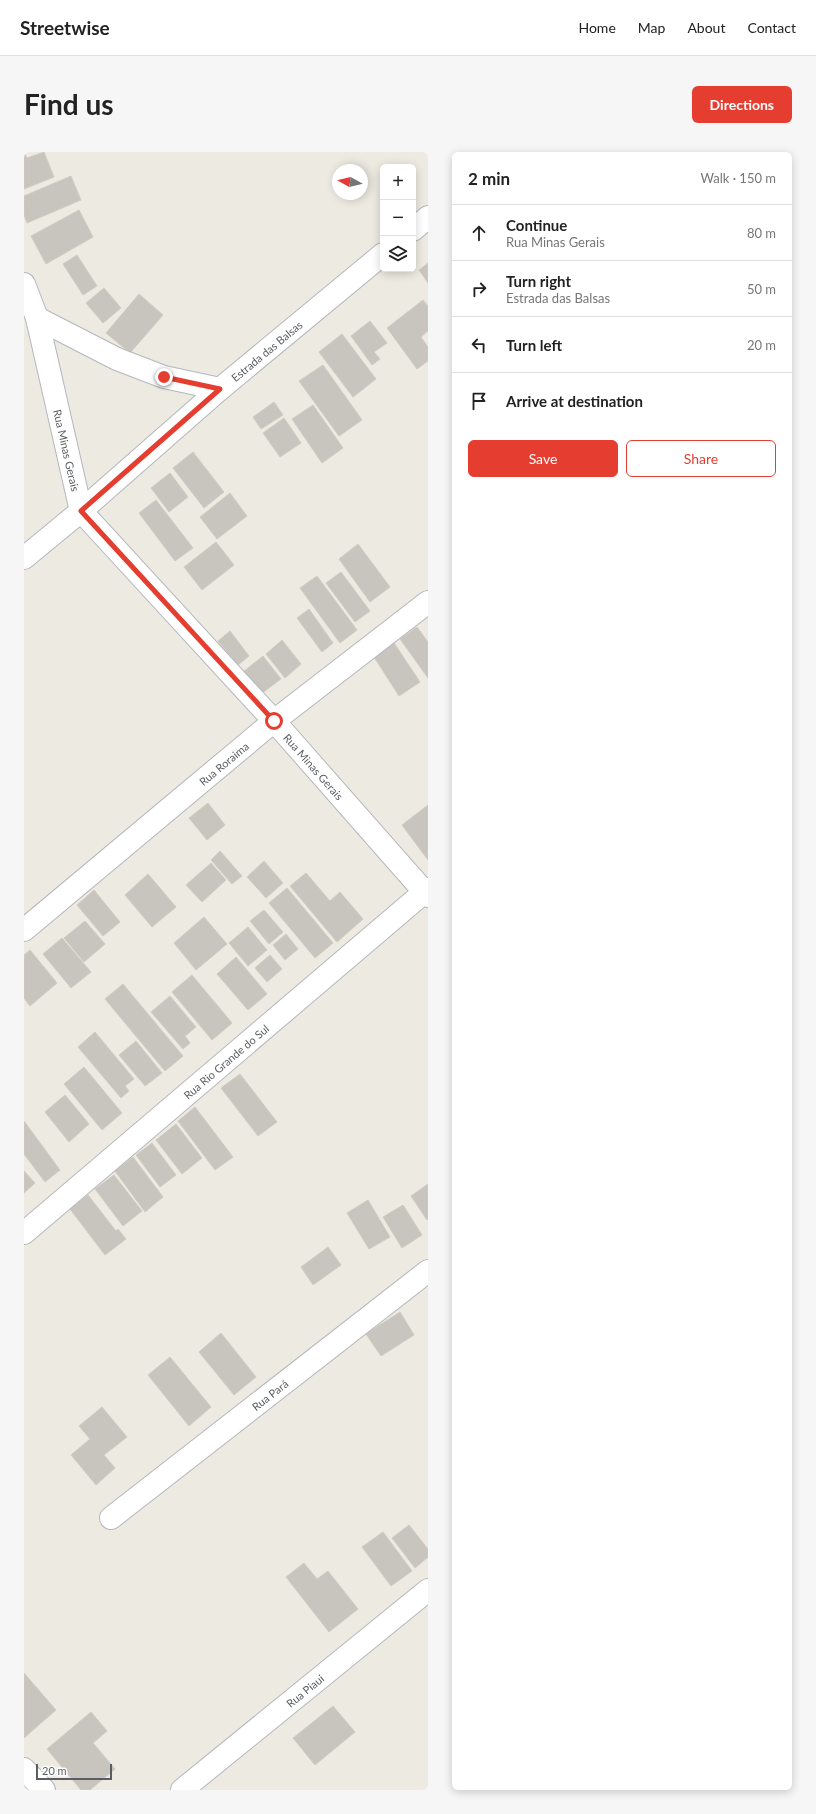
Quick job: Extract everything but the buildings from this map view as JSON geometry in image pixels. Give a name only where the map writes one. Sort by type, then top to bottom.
[{"type":"street","points":[[416,227],[428,217]]},
{"type":"street","name":"Estrada das Balsas","points":[[24,558],[81,511],[220,389],[380,256]]},
{"type":"street","name":"Rua Minas Gerais","points":[[24,284],[37,318],[81,511],[274,721],[427,893]]},
{"type":"street","points":[[37,318],[117,359],[150,372],[164,377],[220,389]]},
{"type":"street","name":"Rua Roraima","points":[[24,930],[274,721],[428,602]]},
{"type":"street","name":"Rua Rio Grande do Sul","points":[[24,1233],[427,893]]},
{"type":"street","name":"Rua Pará","points":[[111,1518],[428,1271]]},
{"type":"street","name":"Rua Piaui","points":[[182,1790],[428,1590]]},
{"type":"street","points":[[24,1769],[44,1790]]},
{"type":"route","points":[[164,377],[220,389],[81,511],[274,721]]}]
